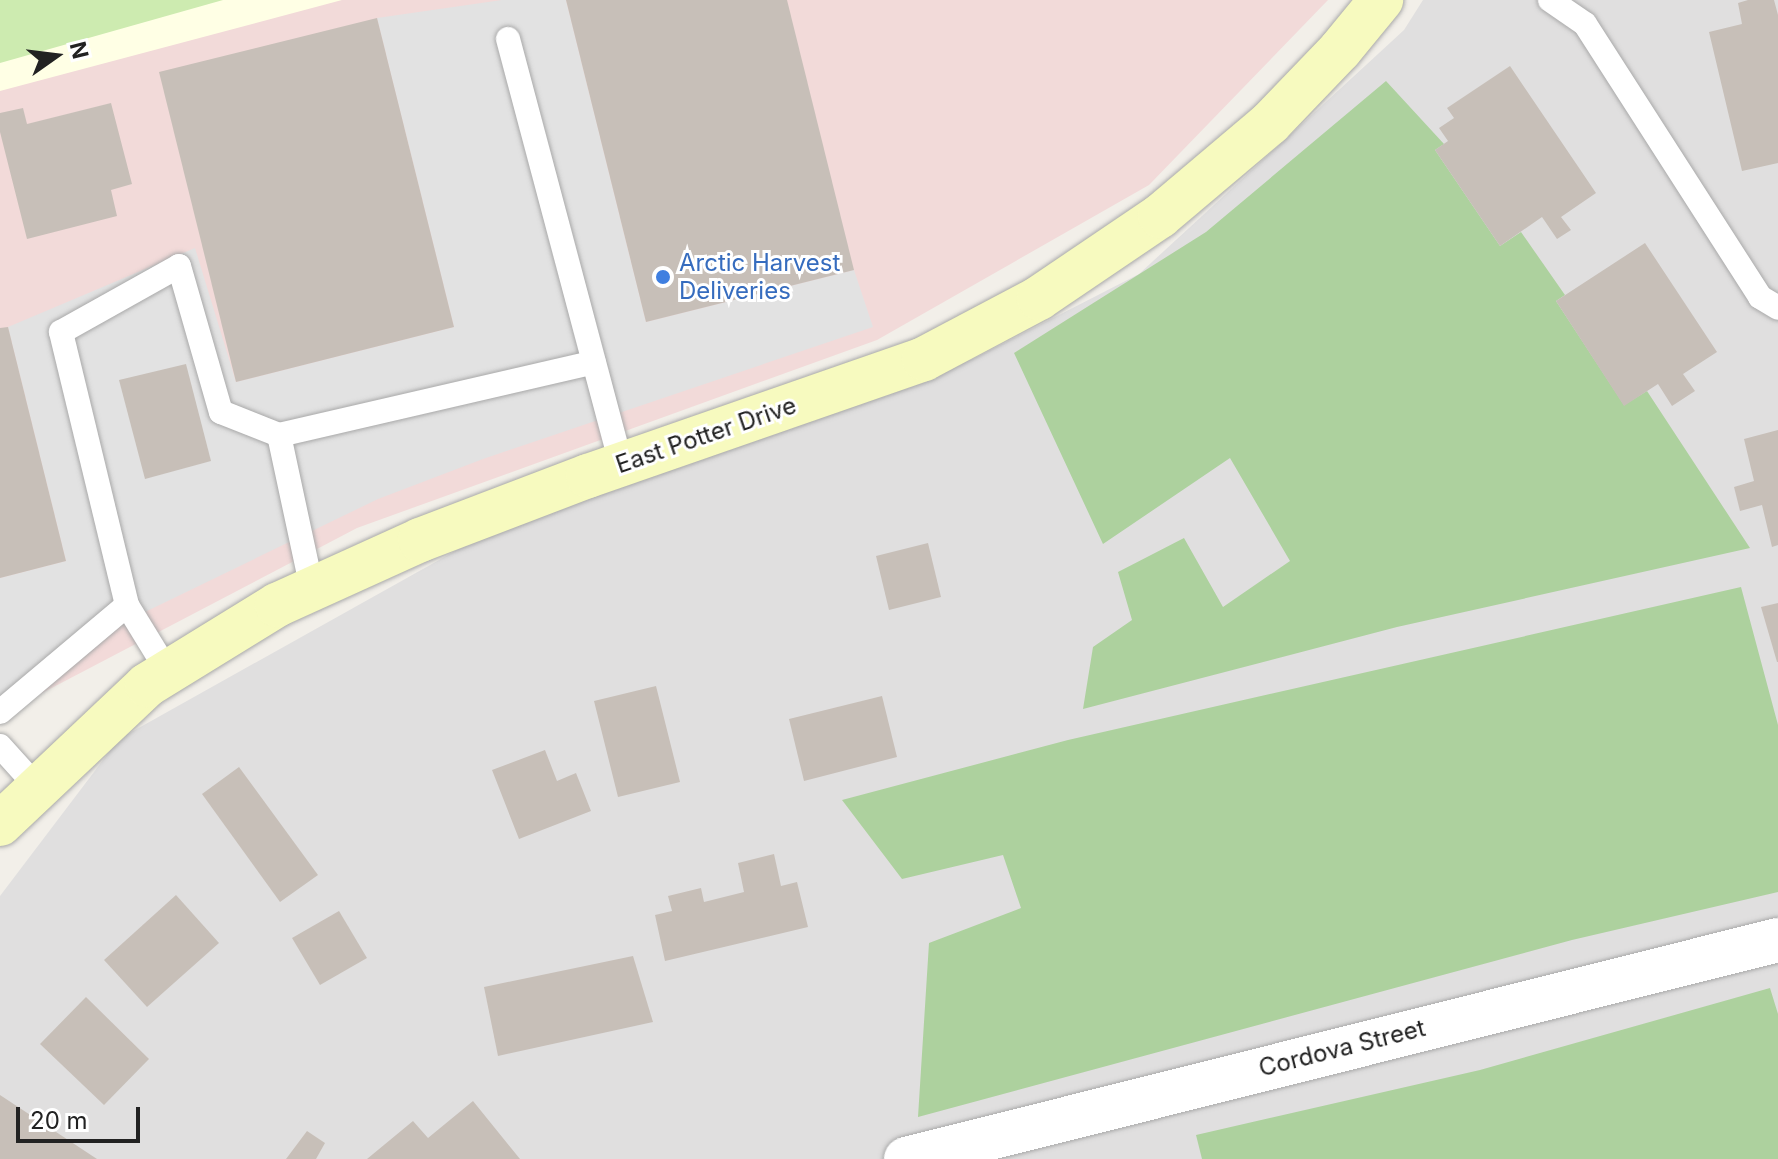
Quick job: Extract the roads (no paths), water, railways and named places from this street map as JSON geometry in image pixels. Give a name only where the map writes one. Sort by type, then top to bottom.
[{"type":"street","name":"East Potter Drive","points":[[0,824],[147,685],[277,605],[420,540],[621,464],[924,359],[1039,298],[1160,216],[1270,123],[1340,50],[1381,0]]},
{"type":"street","name":"Cordova Street","points":[[906,1159],[1778,940]]},
{"type":"lane","points":[[1550,0],[1585,24],[1760,297],[1778,308]]},
{"type":"lane","points":[[508,39],[621,464]]},
{"type":"lane","points":[[168,672],[127,605],[61,332],[179,266],[221,412],[279,435],[594,362]]},
{"type":"lane","points":[[279,435],[312,589]]},
{"type":"lane","points":[[0,712],[127,605]]},
{"type":"lane","points":[[0,746],[38,788]]},
{"type":"place","name":"Arctic Harvest Deliveries","points":[[663,277]]}]
